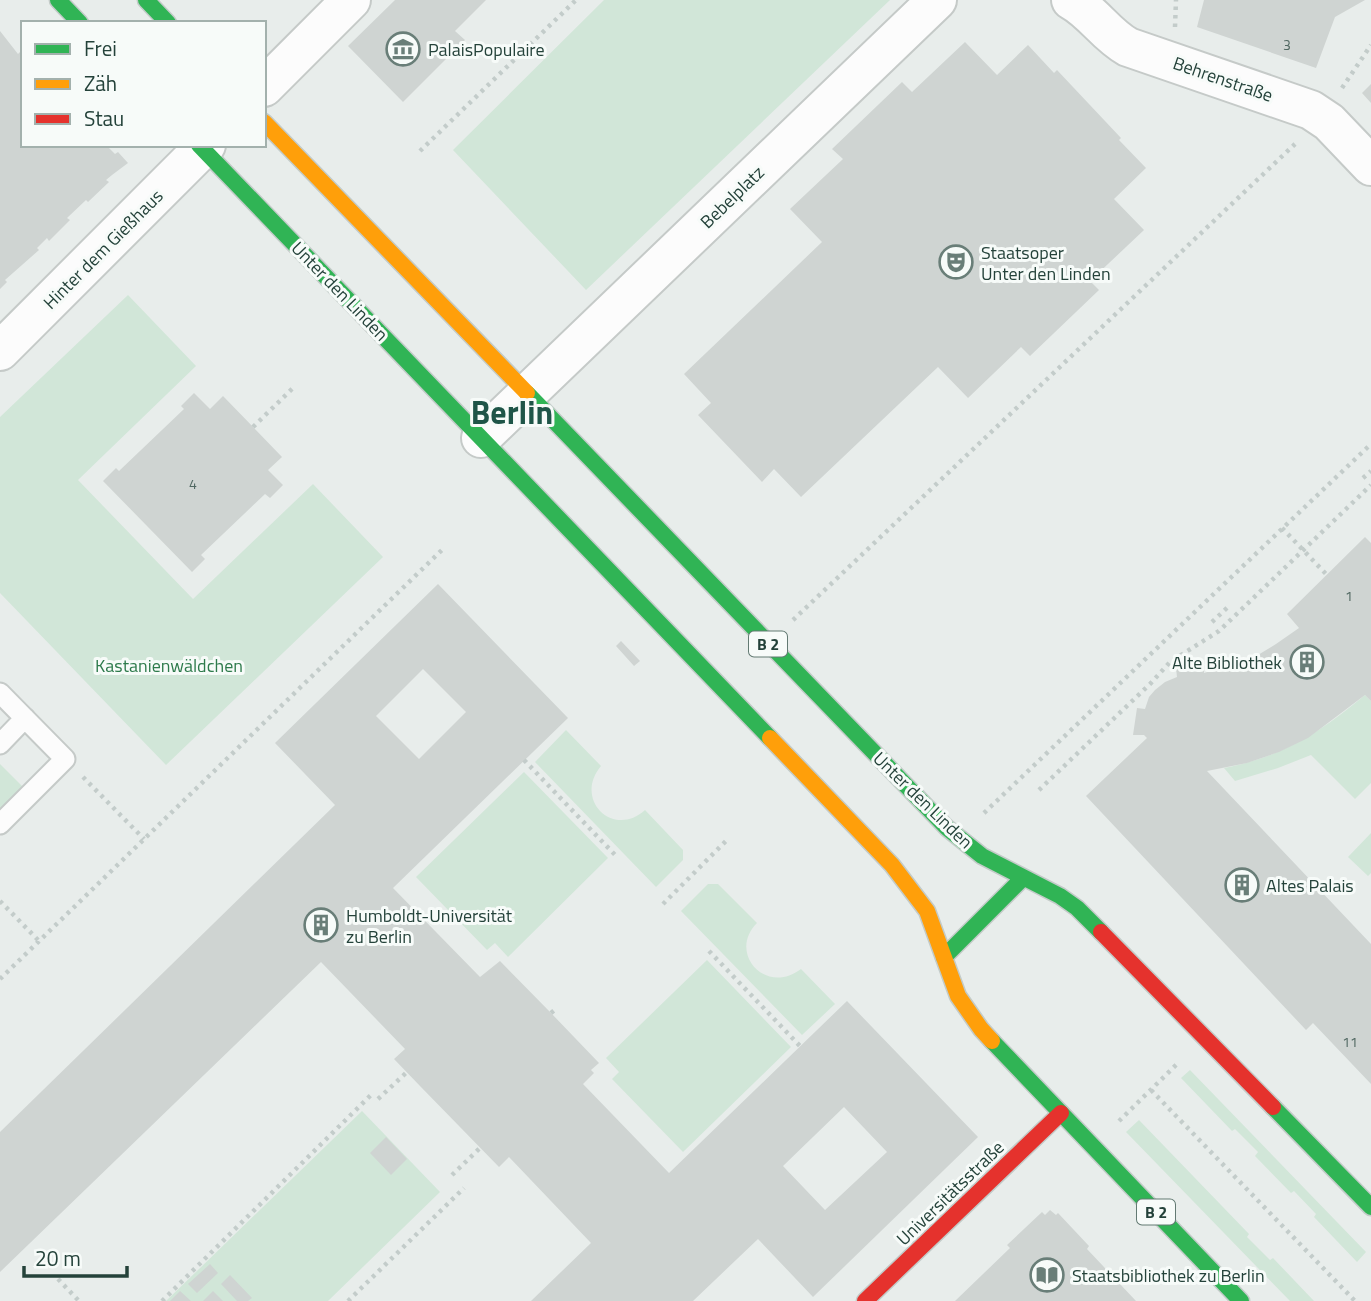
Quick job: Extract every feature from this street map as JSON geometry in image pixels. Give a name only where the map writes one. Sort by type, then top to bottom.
[{"type":"main road","points":[[58,0],[78,21]]},
{"type":"main road","points":[[146,0],[166,21]]},
{"type":"main road","name":"Unter den Linden","points":[[266,124],[958,838],[982,856],[1060,896],[1089,919],[1371,1207]]},
{"type":"main road","name":"Unter den Linden","points":[[203,147],[892,865],[927,911],[958,996],[974,1021],[1241,1301]]},
{"type":"main road","points":[[944,957],[1023,878]]},
{"type":"main road","name":"Universitätsstraße","points":[[865,1301],[1061,1113]]},
{"type":"street","points":[[266,85],[351,0]]},
{"type":"street","name":"Bebelplatz","points":[[526,394],[937,0]]},
{"type":"street","name":"Behrenstraße","points":[[1071,0],[1082,6],[1110,35],[1128,47],[1317,113],[1371,166]]},
{"type":"street","name":"Hinter dem Gießhaus","points":[[0,351],[201,147]]},
{"type":"street","points":[[481,438],[526,394]]},
{"type":"lane","points":[[0,693],[65,759],[0,824]]},
{"type":"lane","points":[[0,744],[25,719]]},
{"type":"path","points":[[420,151],[576,0]]},
{"type":"path","points":[[1339,93],[1371,45]]},
{"type":"path","points":[[768,644],[1300,139]]},
{"type":"path","points":[[253,427],[293,388]]},
{"type":"path","points":[[958,838],[1371,444]]},
{"type":"path","points":[[1363,478],[1371,471]]},
{"type":"path","points":[[1039,790],[1152,683],[1170,662],[1219,631],[1371,485]]},
{"type":"path","points":[[1282,528],[1327,575]]},
{"type":"path","points":[[0,979],[445,547]]},
{"type":"path","points":[[1212,622],[1228,607]]},
{"type":"path","points":[[65,759],[144,839]]},
{"type":"path","points":[[524,760],[618,858]]},
{"type":"path","points":[[663,904],[728,839]]},
{"type":"path","points":[[0,901],[39,940]]},
{"type":"path","points":[[709,951],[800,1046]]},
{"type":"path","points":[[551,1013],[557,1008]]},
{"type":"path","points":[[1117,1123],[1182,1060]]},
{"type":"path","points":[[379,1099],[407,1072]]},
{"type":"path","points":[[1151,1090],[1355,1301]]},
{"type":"path","points":[[162,1301],[373,1093]]},
{"type":"path","points":[[452,1175],[480,1148]]},
{"type":"path","points":[[348,1301],[464,1188]]},
{"type":"path","points":[[58,1279],[79,1301]]},
{"type":"green space","points":[[604,0],[890,0],[586,290],[453,150]]},
{"type":"green space","name":"Kastanienwäldchen","points":[[128,295],[196,366],[78,480],[193,599],[313,484],[383,557],[166,765],[0,593],[0,417]]},
{"type":"green space","points":[[1365,695],[1371,701],[1371,783],[1355,799],[1311,755],[1235,781],[1224,768],[1264,757],[1300,741]]},
{"type":"green space","points":[[566,730],[601,766],[594,779],[592,791],[594,802],[600,811],[610,818],[621,820],[633,818],[645,810],[683,850],[683,860],[656,887],[535,762]]},
{"type":"green space","points":[[0,764],[23,787],[0,811]]},
{"type":"green space","points":[[524,772],[608,858],[508,957],[495,943],[487,950],[416,877]]},
{"type":"green space","points":[[1371,833],[1371,873],[1368,876],[1348,857]]},
{"type":"green space","points":[[708,884],[718,884],[757,923],[749,935],[746,947],[755,967],[764,974],[775,977],[788,976],[801,969],[835,1004],[802,1035],[681,911]]},
{"type":"green space","points":[[707,960],[791,1047],[683,1152],[612,1079],[619,1072],[606,1058]]},
{"type":"green space","points":[[1190,1070],[1366,1252],[1357,1262],[1314,1217],[1316,1214],[1294,1191],[1291,1193],[1255,1156],[1258,1152],[1235,1129],[1232,1131],[1181,1078]]},
{"type":"green space","points":[[362,1111],[440,1192],[328,1301],[166,1301]]},
{"type":"green space","points":[[1139,1120],[1249,1234],[1247,1237],[1270,1260],[1273,1258],[1314,1301],[1290,1301],[1126,1132]]},
{"type":"building","points":[[395,0],[486,0],[455,31],[465,40],[403,102],[348,46]]},
{"type":"building","points":[[1204,0],[1365,0],[1335,17],[1316,68],[1197,27]]},
{"type":"building","points":[[0,31],[18,54],[21,53],[21,147],[108,147],[115,154],[118,152],[128,163],[106,180],[109,182],[88,202],[86,200],[67,218],[70,220],[49,241],[47,238],[37,248],[39,250],[5,280],[7,282],[0,289]]},
{"type":"building","name":"Staatsoper Unter den Linden","points":[[965,42],[997,75],[1028,45],[1054,73],[1057,70],[1146,168],[1114,199],[1144,230],[1090,281],[1099,290],[1030,356],[1021,347],[968,398],[938,367],[801,497],[774,469],[762,482],[698,415],[711,403],[684,374],[822,242],[790,209],[843,159],[832,149],[902,82],[912,92]]},
{"type":"building","points":[[1371,84],[1371,103],[1362,93]]},
{"type":"building","points":[[194,393],[210,409],[223,396],[282,457],[268,470],[283,485],[270,498],[265,494],[201,555],[205,559],[192,572],[103,481],[116,468],[119,471],[184,409],[181,406]]},
{"type":"building","points":[[1365,537],[1371,543],[1371,701],[1365,695],[1308,738],[1279,752],[1247,763],[1207,771],[1371,944],[1371,1084],[1313,1023],[1306,1030],[1086,796],[1147,738],[1144,735],[1133,735],[1137,708],[1145,709],[1155,690],[1177,677],[1176,668],[1204,666],[1204,673],[1253,658],[1276,644],[1299,628],[1287,614]]},
{"type":"building","name":"Humboldt-Universität zu Berlin","points":[[438,584],[568,718],[393,888],[480,977],[500,961],[551,1013],[599,1063],[591,1070],[594,1073],[583,1084],[669,1173],[847,1001],[978,1137],[813,1297],[758,1239],[693,1301],[531,1301],[591,1243],[509,1157],[499,1167],[394,1059],[405,1049],[321,962],[0,1272],[0,1132],[335,805],[275,743]],"holes":[[[423,669],[466,712],[419,759],[376,716]],[[844,1107],[887,1152],[825,1210],[783,1166]]]},
{"type":"building","points":[[621,641],[640,661],[634,666],[616,646]]},
{"type":"building","points":[[386,1137],[407,1159],[391,1175],[370,1153]]},
{"type":"building","name":"Staatsbibliothek zu Berlin","points":[[1050,1210],[1056,1215],[1058,1213],[1089,1246],[1087,1249],[1136,1301],[955,1301],[1010,1248],[1007,1245],[1042,1212],[1045,1215]]},
{"type":"building","points":[[210,1264],[218,1273],[197,1293],[188,1284]]},
{"type":"building","points":[[230,1275],[252,1298],[248,1301],[237,1301],[221,1284]]},
{"type":"building","points":[[180,1291],[191,1301],[170,1301]]},
{"type":"building","points":[[213,1291],[223,1301],[203,1301]]},
{"type":"traffic: fast","points":[[58,0],[78,21]]},
{"type":"traffic: fast","points":[[146,0],[166,21]]},
{"type":"traffic: fast","points":[[201,147],[770,738]]},
{"type":"traffic: fast","points":[[527,393],[947,828],[982,856],[1060,896],[1077,908],[1101,932]]},
{"type":"traffic: fast","points":[[944,957],[1023,878]]},
{"type":"traffic: fast","points":[[992,1041],[1241,1301]]},
{"type":"traffic: fast","points":[[1273,1107],[1371,1207]]},
{"type":"traffic: slow","points":[[266,124],[527,393]]},
{"type":"traffic: slow","points":[[770,738],[892,865],[927,911],[958,996],[992,1041]]},
{"type":"traffic: jam","points":[[1101,932],[1273,1107]]},
{"type":"traffic: jam","points":[[865,1301],[1061,1113]]},
{"type":"place","name":"PalaisPopulaire","points":[[403,49]]},
{"type":"place","name":"Staatsoper Unter den Linden","points":[[956,262]]},
{"type":"place","name":"Alte Bibliothek","points":[[1307,662]]},
{"type":"place","name":"Altes Palais","points":[[1242,885]]},
{"type":"place","name":"Humboldt-Universität zu Berlin","points":[[321,925]]},
{"type":"place","name":"Staatsbibliothek zu Berlin","points":[[1047,1275]]},
{"type":"district","name":"Berlin","points":[[512,412]]}]
